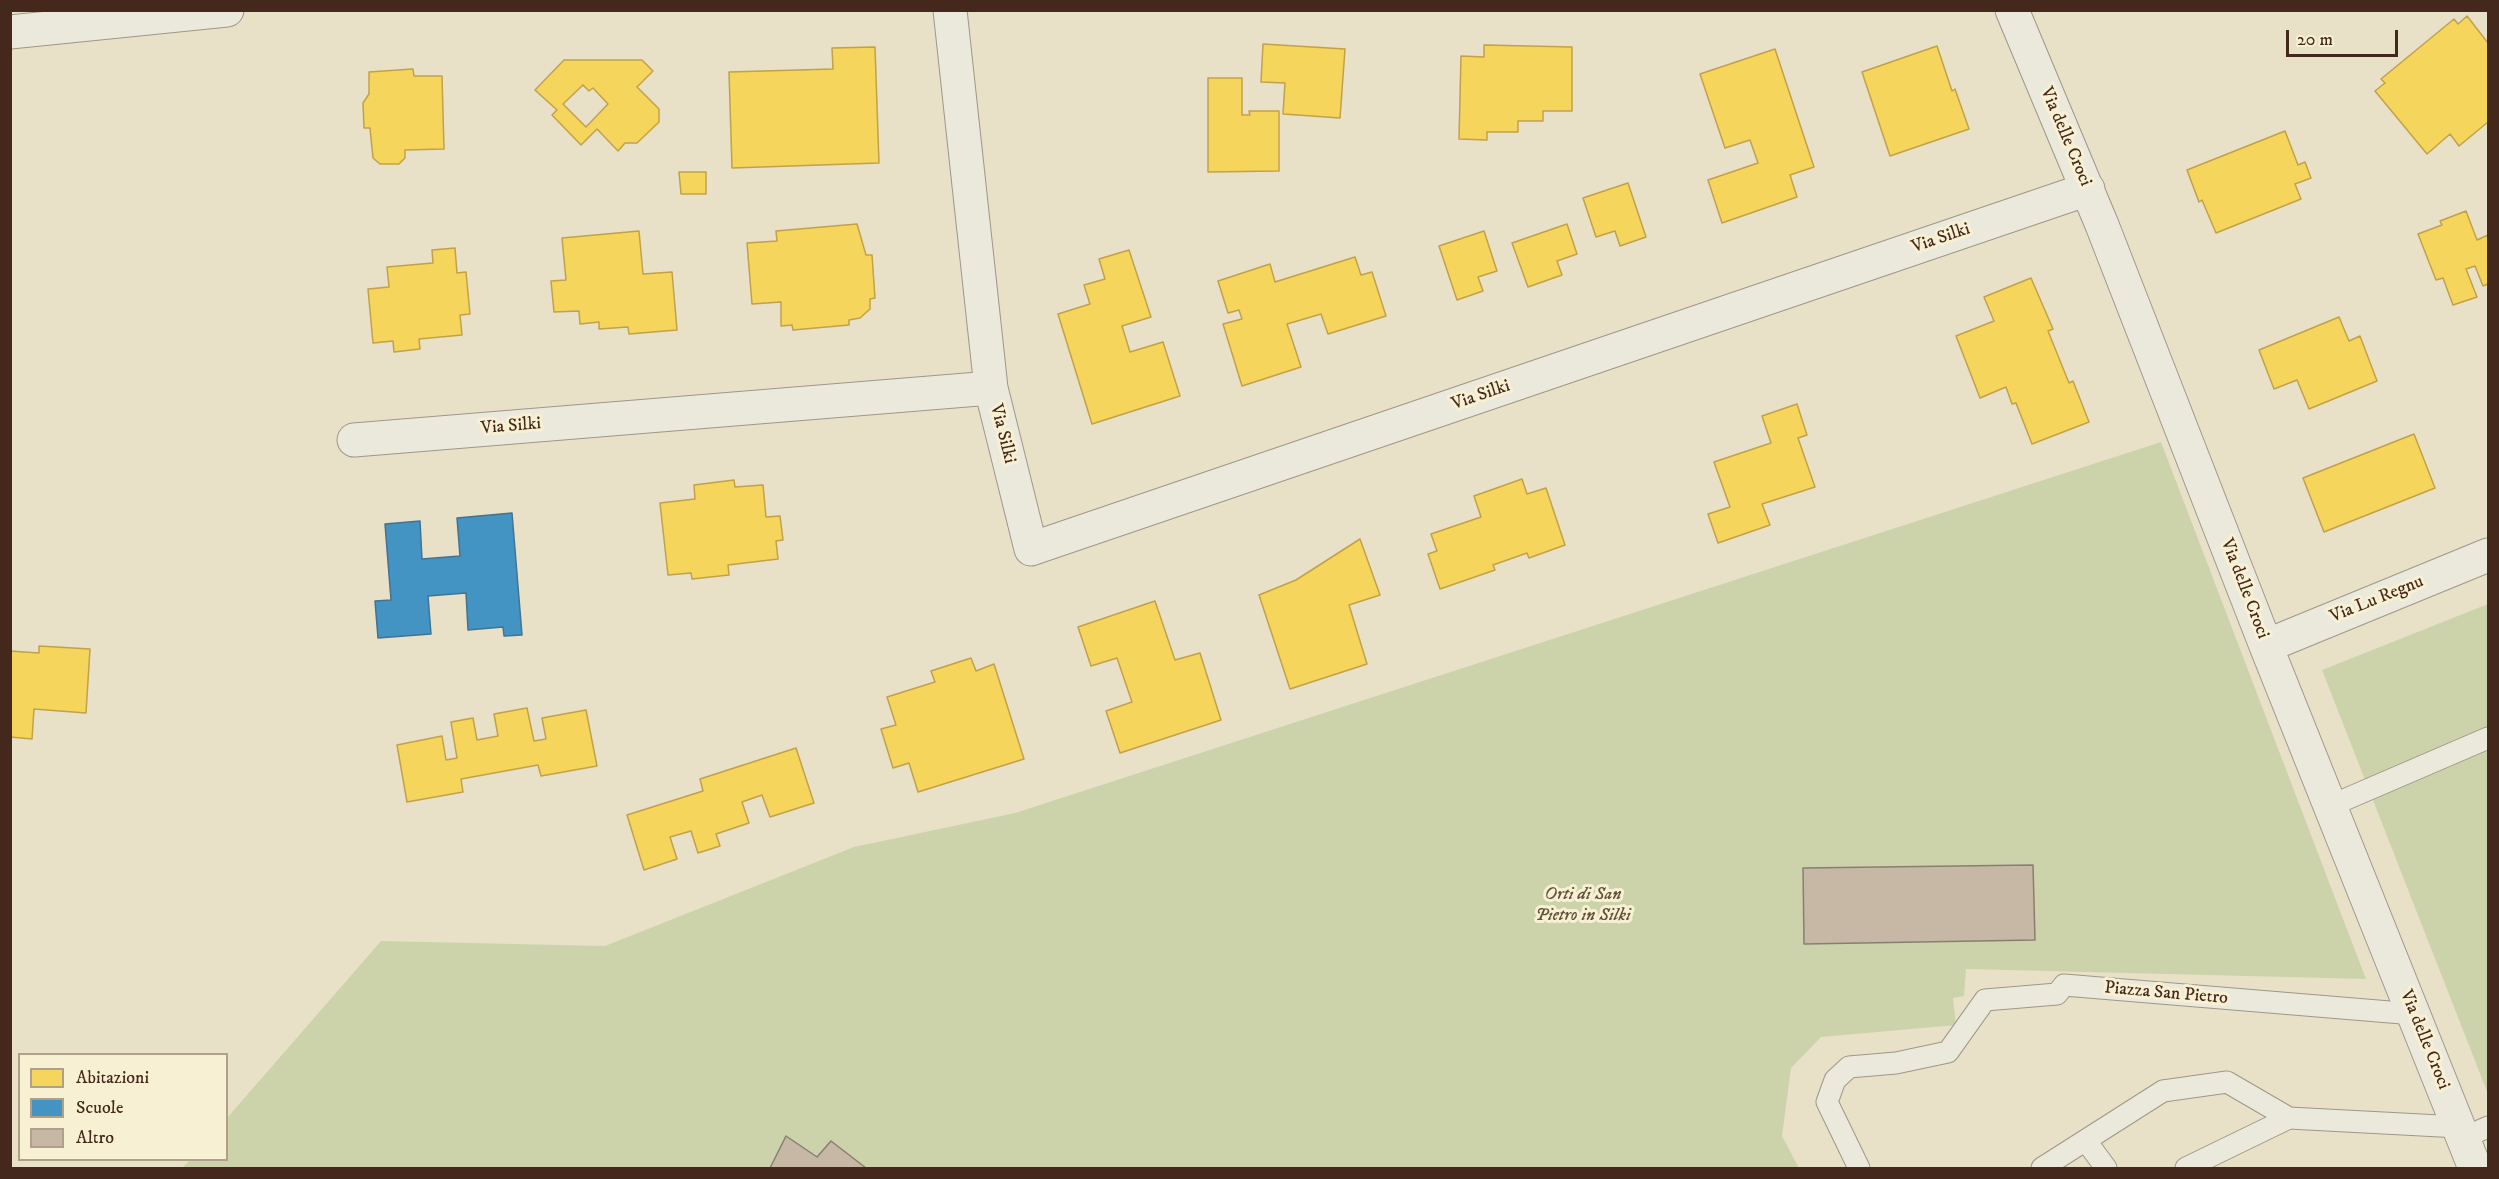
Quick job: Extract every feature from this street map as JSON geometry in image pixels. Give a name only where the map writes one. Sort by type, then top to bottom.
[{"type":"street","points":[[10,32],[227,10]]},
{"type":"street","name":"Via Silki","points":[[950,10],[991,388],[1031,549],[2088,189]]},
{"type":"street","name":"Via delle Croci","points":[[2012,10],[2088,189],[2266,646],[2414,1014],[2470,1131],[2475,1168]]},
{"type":"street","name":"Via Silki","points":[[354,440],[991,388]]},
{"type":"street","name":"Via Lu Regnu","points":[[2266,646],[2488,555]]},
{"type":"lane","points":[[2330,806],[2488,738]]},
{"type":"lane","name":"Piazza San Pietro","points":[[1859,1168],[1827,1102],[1835,1080],[1849,1067],[1896,1063],[1948,1052],[1985,1000],[2056,994],[2064,985],[2414,1014]]},
{"type":"lane","points":[[2042,1168],[2163,1091],[2228,1082],[2289,1118],[2470,1131]]},
{"type":"lane","points":[[2186,1168],[2289,1118]]},
{"type":"lane","points":[[2085,1141],[2106,1168]]},
{"type":"green space","name":"Orti di San Pietro in Silki","points":[[2161,442],[2366,979],[1966,969],[1964,996],[1953,998],[1956,1025],[1821,1037],[1791,1068],[1782,1136],[1799,1168],[182,1168],[189,1161],[228,1161],[228,1117],[381,941],[605,946],[854,847],[1015,813]]},
{"type":"green space","points":[[2488,604],[2488,1094],[2322,670]]},
{"type":"building: Abitazioni","points":[[2467,16],[2488,43],[2488,122],[2459,146],[2450,134],[2427,154],[2375,91],[2385,83],[2381,79],[2454,19],[2458,24]]},
{"type":"building: Abitazioni","points":[[1263,44],[1345,49],[1340,118],[1283,114],[1285,83],[1261,82]]},
{"type":"building: Abitazioni","points":[[1484,45],[1572,47],[1572,111],[1543,111],[1543,121],[1518,121],[1518,132],[1487,132],[1487,140],[1459,139],[1461,56],[1484,57]]},
{"type":"building: Abitazioni","points":[[1937,46],[1952,91],[1955,89],[1969,129],[1890,156],[1862,72]]},
{"type":"building: Abitazioni","points":[[875,47],[879,163],[732,168],[729,72],[833,69],[832,48]]},
{"type":"building: Abitazioni","points":[[1775,49],[1814,167],[1790,175],[1797,197],[1722,223],[1708,180],[1758,163],[1750,140],[1725,148],[1700,74]]},
{"type":"building: Abitazioni","points":[[564,60],[642,60],[653,71],[637,87],[659,109],[659,122],[637,143],[625,143],[618,151],[597,129],[581,145],[552,115],[557,110],[535,90]],"holes":[[[583,85],[589,91],[593,88],[608,104],[586,127],[563,104]]]},
{"type":"building: Abitazioni","points":[[413,69],[414,76],[442,76],[444,149],[405,150],[405,158],[399,164],[380,164],[373,158],[370,128],[364,128],[363,103],[369,94],[369,72]]},
{"type":"building: Abitazioni","points":[[1208,78],[1242,78],[1242,115],[1250,115],[1249,111],[1279,111],[1279,171],[1208,172]]},
{"type":"building: Abitazioni","points":[[2285,131],[2298,165],[2305,162],[2311,178],[2295,184],[2301,199],[2216,233],[2202,200],[2199,202],[2187,170]]},
{"type":"building: Abitazioni","points":[[679,172],[706,172],[706,194],[681,194]]},
{"type":"building: Abitazioni","points":[[1628,183],[1646,237],[1620,246],[1615,231],[1596,237],[1583,198]]},
{"type":"building: Abitazioni","points":[[2466,211],[2477,240],[2488,235],[2488,284],[2483,286],[2475,266],[2466,269],[2477,297],[2453,305],[2443,278],[2436,280],[2418,234],[2442,225],[2440,221]]},
{"type":"building: Abitazioni","points":[[857,224],[866,255],[872,255],[875,298],[870,299],[870,309],[860,318],[849,320],[849,325],[793,330],[792,325],[781,326],[781,302],[752,304],[747,243],[777,241],[776,231]]},
{"type":"building: Abitazioni","points":[[1567,224],[1577,254],[1557,261],[1562,275],[1528,287],[1512,243]]},
{"type":"building: Abitazioni","points":[[639,231],[643,274],[672,272],[677,330],[629,334],[628,327],[599,329],[599,322],[580,324],[579,311],[554,312],[551,281],[566,280],[562,238]]},
{"type":"building: Abitazioni","points":[[1484,231],[1497,271],[1478,277],[1483,291],[1457,300],[1439,246]]},
{"type":"building: Abitazioni","points":[[455,248],[457,273],[466,272],[470,314],[460,315],[462,335],[419,339],[420,349],[394,352],[393,341],[373,343],[368,289],[389,287],[387,267],[433,263],[432,250]]},
{"type":"building: Abitazioni","points":[[1129,250],[1151,317],[1122,326],[1130,352],[1163,342],[1180,396],[1092,424],[1058,314],[1090,304],[1084,285],[1105,279],[1099,259]]},
{"type":"building: Abitazioni","points":[[1355,257],[1361,275],[1372,272],[1386,316],[1328,334],[1321,314],[1287,324],[1301,367],[1242,386],[1223,324],[1242,319],[1239,310],[1228,313],[1218,281],[1270,264],[1275,282]]},
{"type":"building: Abitazioni","points":[[2031,278],[2053,329],[2048,331],[2069,383],[2073,381],[2089,422],[2032,444],[2016,403],[2012,404],[2006,387],[1980,398],[1956,336],[1994,321],[1984,297]]},
{"type":"building: Abitazioni","points":[[2339,317],[2349,341],[2360,336],[2377,381],[2309,409],[2297,380],[2274,389],[2259,350]]},
{"type":"building: Abitazioni","points":[[1797,404],[1807,435],[1798,438],[1815,487],[1762,504],[1770,525],[1718,543],[1708,514],[1730,507],[1714,462],[1771,443],[1762,416]]},
{"type":"building: Abitazioni","points":[[2414,434],[2435,488],[2324,532],[2303,478]]},
{"type":"building: Abitazioni","points":[[1522,479],[1527,494],[1546,488],[1565,545],[1529,558],[1527,553],[1493,565],[1495,570],[1440,589],[1428,554],[1437,551],[1431,534],[1481,517],[1474,496]]},
{"type":"building: Abitazioni","points":[[734,480],[735,487],[763,485],[766,517],[780,516],[783,540],[776,541],[778,559],[728,565],[729,575],[692,579],[691,573],[668,575],[660,503],[695,499],[694,485]]},
{"type":"building: Abitazioni","points":[[1360,539],[1380,595],[1349,605],[1367,664],[1290,689],[1259,595],[1296,580]]},
{"type":"building: Abitazioni","points":[[1155,601],[1175,660],[1200,653],[1221,720],[1120,753],[1106,711],[1132,702],[1117,658],[1091,666],[1078,627]]},
{"type":"building: Abitazioni","points":[[39,646],[90,649],[86,713],[34,709],[32,739],[10,737],[10,651],[39,653]]},
{"type":"building: Abitazioni","points":[[971,658],[976,671],[994,664],[1024,759],[918,792],[909,763],[893,768],[881,729],[896,725],[887,697],[935,682],[931,671]]},
{"type":"building: Abitazioni","points":[[527,708],[534,741],[546,739],[542,718],[586,710],[597,766],[541,776],[538,765],[461,779],[463,792],[407,802],[397,745],[442,736],[446,760],[457,758],[451,722],[473,718],[477,740],[498,736],[494,714]]},
{"type":"building: Abitazioni","points":[[796,748],[814,803],[770,817],[762,795],[742,802],[749,823],[716,834],[720,846],[698,853],[691,831],[670,837],[677,859],[644,870],[627,815],[703,791],[700,779]]},
{"type":"building: Scuole","points":[[512,513],[522,635],[504,636],[503,627],[468,630],[466,593],[428,596],[431,634],[378,638],[375,601],[391,600],[385,524],[420,521],[422,559],[460,556],[457,518]]},
{"type":"building: Altro","points":[[2033,865],[2035,940],[1804,944],[1803,868]]},
{"type":"building: Altro","points":[[786,1136],[817,1157],[831,1141],[866,1168],[770,1168]]}]
